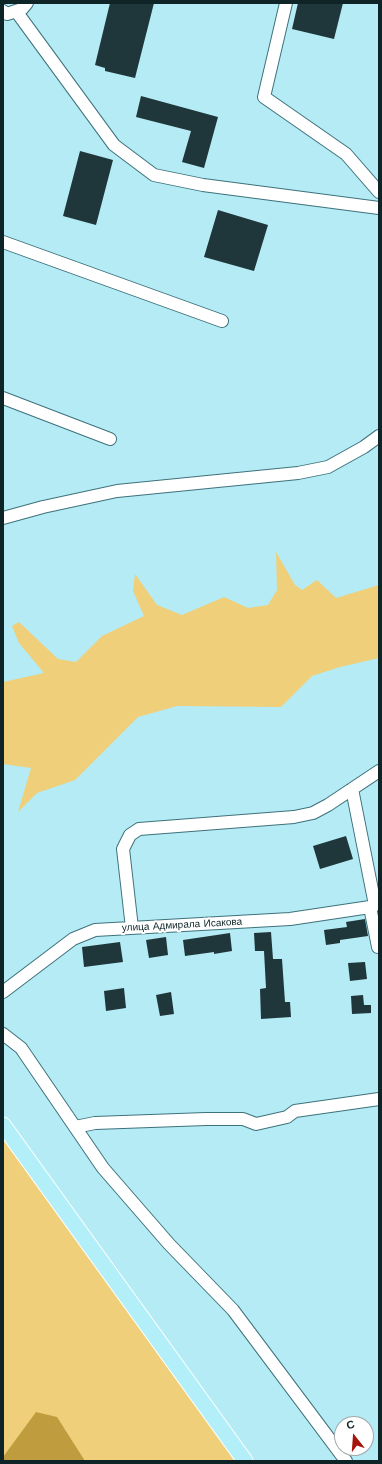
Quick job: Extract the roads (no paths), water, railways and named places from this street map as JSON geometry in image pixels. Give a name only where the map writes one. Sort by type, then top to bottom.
[{"type":"main road","points":[[3,1125],[245,1461]]},
{"type":"street","points":[[3,11],[7,14],[16,11],[27,3]]},
{"type":"street","points":[[286,3],[264,97],[346,154],[379,192]]},
{"type":"street","points":[[16,11],[114,144],[154,175],[203,185],[379,208]]},
{"type":"street","points":[[3,242],[222,321]]},
{"type":"street","points":[[3,398],[110,439]]},
{"type":"street","points":[[3,518],[43,507],[117,491],[298,473],[328,467],[364,447],[379,436]]},
{"type":"street","points":[[132,928],[123,849],[130,835],[139,829],[294,817],[313,813],[328,805],[379,771]]},
{"type":"street","points":[[352,789],[375,905],[379,947]]},
{"type":"street","name":"улица Адмирала Исакова","points":[[3,992],[73,939],[95,930],[290,919],[375,905]]},
{"type":"street","points":[[3,1034],[22,1048],[108,1174],[169,1244],[233,1310],[346,1461]]},
{"type":"street","points":[[75,1127],[95,1123],[206,1119],[243,1119],[256,1124],[287,1117],[295,1111],[379,1099]]}]
